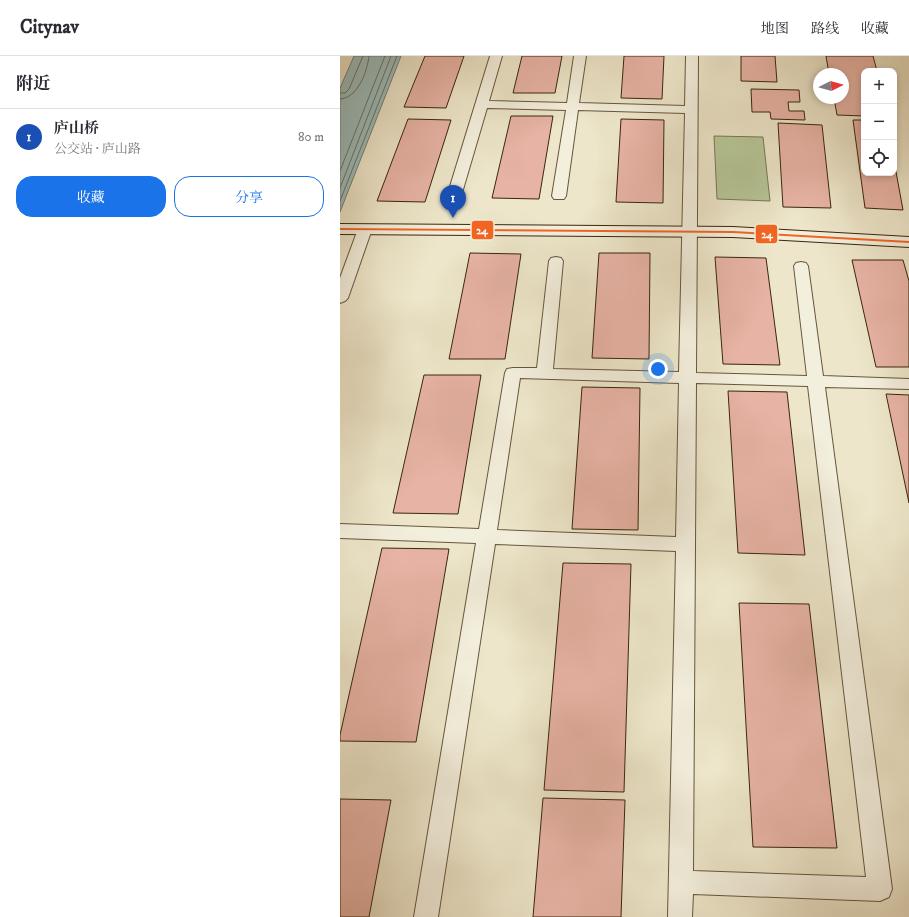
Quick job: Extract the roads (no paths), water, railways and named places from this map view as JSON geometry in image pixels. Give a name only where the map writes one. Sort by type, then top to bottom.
[{"type":"street","points":[[352,229],[733,232],[909,242]]},
{"type":"lane","points":[[455,193],[496,56]]},
{"type":"lane","points":[[559,196],[580,56]]},
{"type":"lane","points":[[680,917],[692,56]]},
{"type":"lane","points":[[481,104],[692,110]]},
{"type":"lane","points":[[340,298],[352,229]]},
{"type":"lane","points":[[544,374],[556,261]]},
{"type":"lane","points":[[680,882],[880,889],[801,266]]},
{"type":"lane","points":[[426,917],[513,372],[688,379],[909,384]]},
{"type":"lane","points":[[340,532],[685,544]]},
{"type":"water","points":[[354,56],[401,56],[340,212],[340,88]]},
{"type":"place","name":"庐山桥","points":[[453,218]]}]
